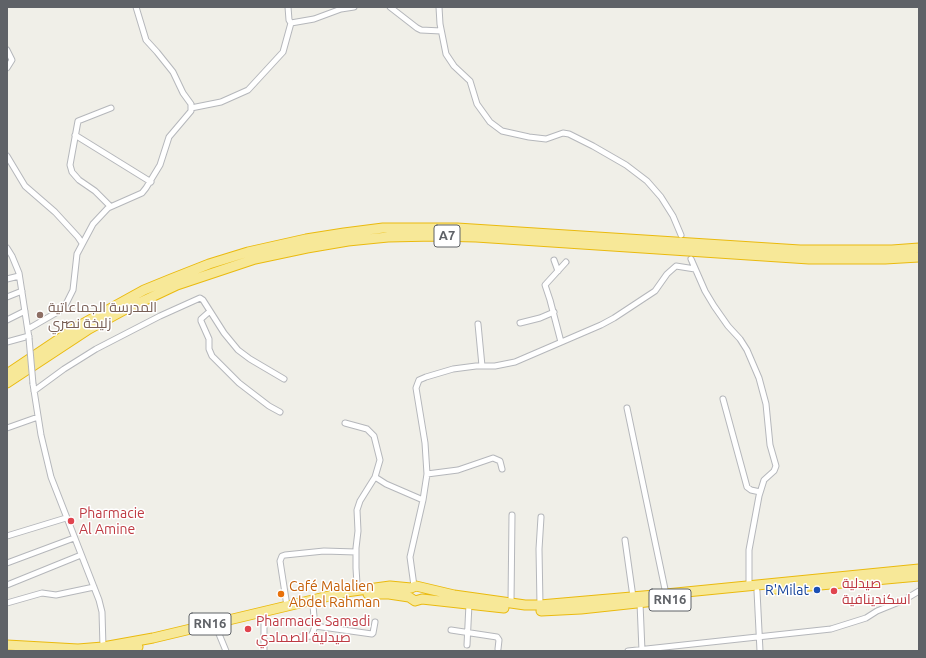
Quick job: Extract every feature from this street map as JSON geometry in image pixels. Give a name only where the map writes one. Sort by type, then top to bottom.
[{"type":"highway","name":"A7","points":[[7,374],[77,327],[144,290],[209,264],[248,252],[306,239],[344,233],[383,228],[457,228],[800,250],[892,250],[919,248]]},
{"type":"highway","name":"A7","points":[[7,383],[89,329],[130,307],[177,285],[255,259],[348,241],[388,237],[476,237],[809,259],[919,258]]},
{"type":"highway","name":"RN16","points":[[7,645],[78,649],[103,647],[153,638],[358,590],[390,586],[415,587],[454,595],[540,605],[721,594],[753,588],[919,569]]},
{"type":"highway","name":"RN16","points":[[118,651],[150,645],[218,627],[368,594],[389,594],[409,597],[415,601],[422,599],[535,611],[581,609],[666,594],[919,576]]},
{"type":"highway","points":[[409,597],[409,592],[415,587],[424,592],[422,599]]},
{"type":"highway","points":[[7,650],[24,651]]},
{"type":"street","points":[[136,7],[146,40],[173,72],[192,108]]},
{"type":"street","points":[[28,329],[62,310],[73,290],[77,254],[93,224],[110,206],[142,192],[151,182],[160,165],[169,137],[192,108],[221,102],[248,90],[283,52],[291,23],[289,20],[288,7]]},
{"type":"street","points":[[291,23],[314,19],[341,9],[354,7]]},
{"type":"street","points":[[390,7],[421,30],[441,31]]},
{"type":"street","points":[[439,7],[441,31],[446,54],[449,60],[470,81],[477,104],[490,122],[502,131],[519,136],[546,139],[563,133],[569,134],[626,165],[647,181],[661,197],[681,235]]},
{"type":"street","points":[[7,50],[12,60],[7,68]]},
{"type":"street","points":[[110,206],[94,191],[79,180],[72,172],[70,165],[79,120],[89,118],[111,108]]},
{"type":"street","points":[[75,135],[151,182]]},
{"type":"street","points":[[7,156],[24,186],[54,212],[82,243]]},
{"type":"street","points":[[7,248],[12,256],[19,276],[22,291],[28,329],[38,418],[48,466],[102,612],[103,647]]},
{"type":"street","points":[[691,259],[705,291],[714,306],[728,326],[740,339],[754,363],[766,404],[770,445],[776,466],[774,471],[764,480],[760,492],[749,550],[760,637],[760,651]]},
{"type":"street","points":[[554,260],[558,271]]},
{"type":"street","points":[[561,342],[554,312],[545,286],[566,262]]},
{"type":"street","points":[[415,587],[410,557],[423,500],[427,474],[425,443],[417,394],[417,384],[422,378],[464,367],[505,365],[601,325],[627,310],[655,291],[667,274],[676,266],[695,269]]},
{"type":"street","points":[[7,279],[19,276]]},
{"type":"street","points":[[7,297],[22,291]]},
{"type":"street","points":[[34,391],[64,369],[96,349],[195,299],[202,298],[224,333],[238,350],[250,359],[284,379]]},
{"type":"street","points":[[7,320],[25,311]]},
{"type":"street","points":[[210,311],[201,319],[201,321],[209,339],[209,349],[212,356],[239,383],[269,406],[280,412]]},
{"type":"street","points":[[520,323],[540,318],[554,312]]},
{"type":"street","points":[[478,324],[482,366]]},
{"type":"street","points":[[7,342],[29,337]]},
{"type":"street","points":[[723,399],[747,487],[751,490],[760,492]]},
{"type":"street","points":[[627,408],[666,594]]},
{"type":"street","points":[[7,428],[38,418]]},
{"type":"street","points":[[345,423],[367,430],[374,436],[380,457],[380,464],[375,476],[358,505],[356,552],[358,590]]},
{"type":"street","points":[[427,474],[458,470],[493,458],[500,461],[502,469]]},
{"type":"street","points":[[375,476],[386,484],[423,500]]},
{"type":"street","points":[[510,602],[512,515]]},
{"type":"street","points":[[540,605],[539,548],[541,517]]},
{"type":"street","points":[[7,536],[66,518]]},
{"type":"street","points":[[7,563],[74,538]]},
{"type":"street","points":[[625,540],[636,600],[642,650]]},
{"type":"street","points":[[287,606],[280,561],[282,556],[324,551],[356,552]]},
{"type":"street","points":[[7,585],[81,554]]},
{"type":"street","points":[[7,603],[42,593],[56,595],[94,587]]},
{"type":"street","points":[[628,651],[837,627],[869,617],[877,611],[904,600],[919,591]]},
{"type":"street","points":[[467,645],[469,604]]},
{"type":"street","points":[[293,638],[311,636],[314,632],[315,626],[313,606]]},
{"type":"street","points":[[264,618],[264,651]]},
{"type":"street","points":[[315,626],[372,634],[375,622]]},
{"type":"street","points":[[218,627],[219,634],[226,651]]},
{"type":"street","points":[[451,630],[496,637],[499,640],[498,649]]},
{"type":"place","name":"المدرسة الجماعاتية زليخة نصري","points":[[40,315]]},
{"type":"place","name":"Pharmacie Al Amine","points":[[71,521]]},
{"type":"place","name":"R'Milat","points":[[817,590]]},
{"type":"place","name":"صيدلية اسكندينافية","points":[[834,591]]},
{"type":"place","name":"Café Malalien Abdel Rahman","points":[[281,594]]},
{"type":"place","name":"Pharmacie Samadi صيدلية الصمادي","points":[[248,629]]}]
